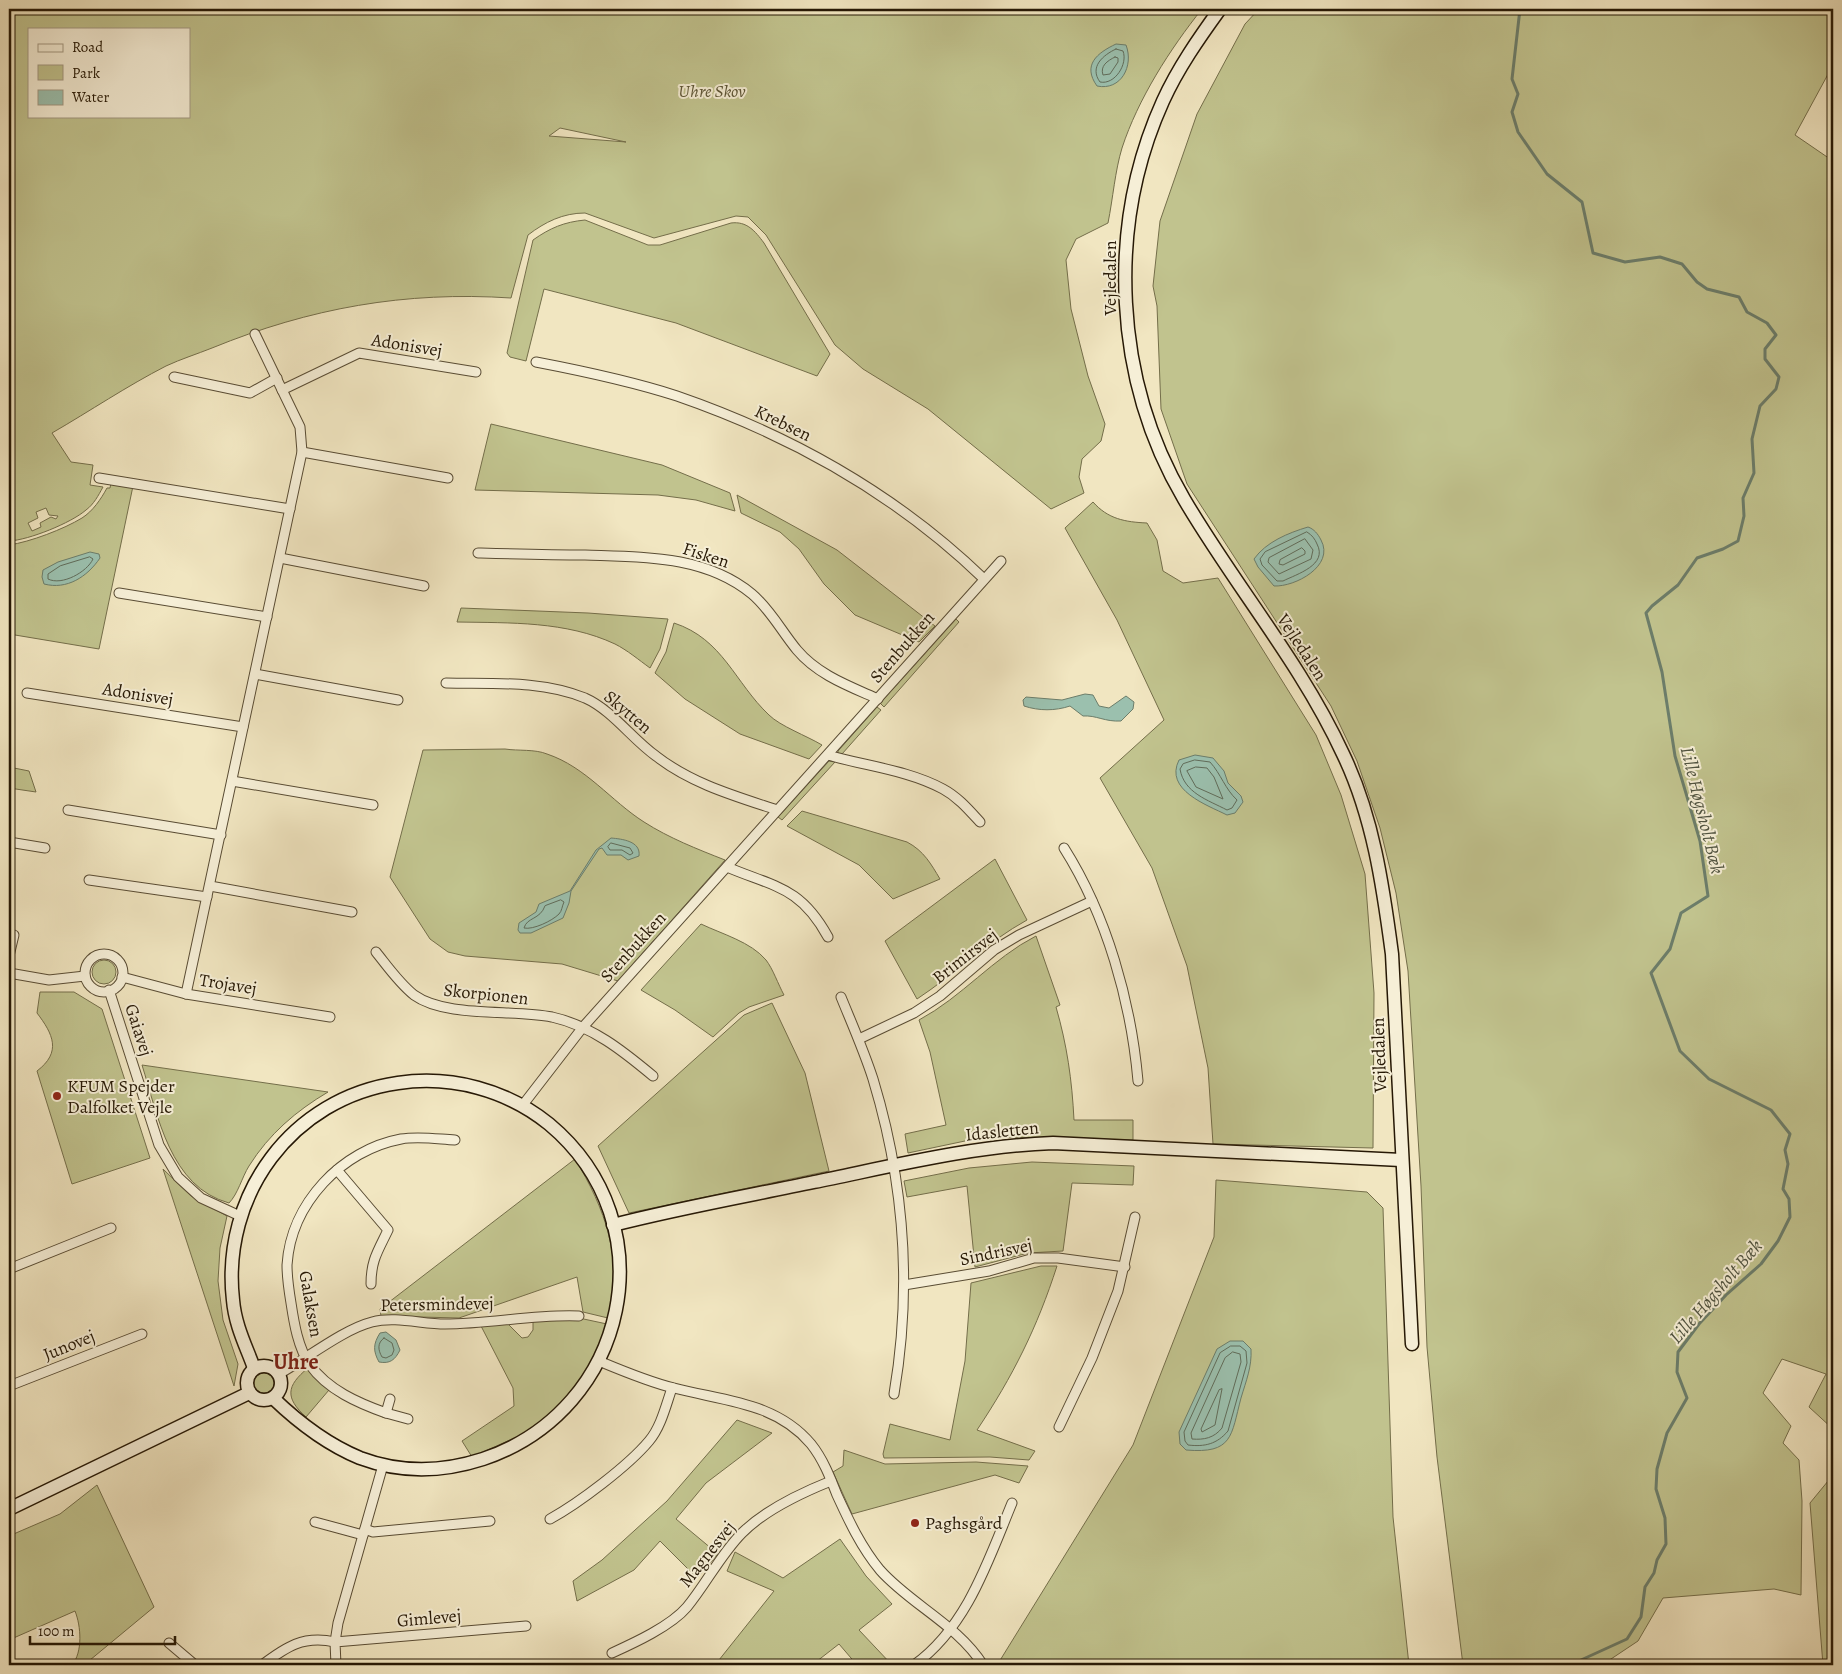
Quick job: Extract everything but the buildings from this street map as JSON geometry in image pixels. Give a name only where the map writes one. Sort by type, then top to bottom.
[{"type":"street","name":"Vejledalen","points":[[1220,9],[1194,45],[1163,100],[1148,139],[1136,183],[1127,241],[1126,309],[1129,343],[1137,382],[1150,423],[1176,482],[1205,534],[1318,705],[1344,755],[1363,803],[1385,901],[1392,954],[1401,1160],[1412,1344]]},
{"type":"street","points":[[186,994],[302,452],[300,427],[255,334]]},
{"type":"street","name":"Adonisvej","points":[[282,390],[359,353],[476,372]]},
{"type":"street","name":"Krebsen","points":[[536,362],[598,375],[675,396],[760,428],[856,478],[912,518],[984,579]]},
{"type":"street","points":[[174,377],[250,393],[276,378]]},
{"type":"street","points":[[302,452],[448,478]]},
{"type":"street","points":[[99,478],[290,509]]},
{"type":"street","name":"Fisken","points":[[478,553],[651,557],[685,562],[710,570],[734,581],[753,594],[798,651],[816,668],[878,699]]},
{"type":"street","points":[[280,558],[424,586]]},
{"type":"street","name":"Stenbukken","points":[[522,1106],[583,1027],[1001,561]]},
{"type":"street","points":[[119,593],[267,617]]},
{"type":"street","points":[[255,674],[398,700]]},
{"type":"street","name":"Skytten","points":[[446,683],[540,685],[580,696],[608,714],[655,756],[683,774],[715,790],[777,810]]},
{"type":"street","name":"Adonisvej","points":[[27,693],[244,727]]},
{"type":"street","points":[[828,754],[917,778],[942,789],[960,800],[980,822]]},
{"type":"street","points":[[232,781],[373,806]]},
{"type":"street","points":[[68,810],[220,835]]},
{"type":"street","points":[[9,842],[45,848]]},
{"type":"street","points":[[1064,848],[1092,901],[1120,985],[1133,1042],[1138,1082]]},
{"type":"street","points":[[727,866],[778,885],[791,894],[814,914],[828,937]]},
{"type":"street","points":[[89,880],[207,897]]},
{"type":"street","points":[[210,886],[352,912]]},
{"type":"street","name":"Brimirsvej","points":[[859,1039],[914,1013],[940,996],[994,950],[1018,935],[1092,901]]},
{"type":"street","points":[[9,956],[14,935]]},
{"type":"street","name":"Skorpionen","points":[[376,952],[403,985],[430,1004],[448,1008],[518,1012],[553,1018],[583,1027]]},
{"type":"street","points":[[104,954],[115,958],[119,962],[122,978],[117,986],[109,990],[97,990],[88,982],[85,976],[89,961],[98,955],[104,954]]},
{"type":"street","points":[[9,973],[48,980],[85,976]]},
{"type":"street","name":"Trojavej","points":[[122,978],[186,994],[330,1017]]},
{"type":"street","name":"Gaiavej","points":[[109,990],[159,1144],[178,1177],[201,1198],[240,1216]]},
{"type":"street","points":[[840,998],[859,1039],[873,1078],[894,1165],[903,1232],[904,1285],[902,1337],[894,1394]]},
{"type":"street","points":[[583,1027],[619,1048],[653,1076]]},
{"type":"street","points":[[254,1368],[239,1332],[233,1304],[231,1274],[233,1244],[240,1216],[251,1189],[265,1164],[283,1142],[305,1122],[329,1106],[360,1091],[411,1081],[440,1081],[468,1085],[496,1093],[522,1106],[553,1128],[576,1152],[602,1194],[613,1225],[619,1257],[618,1290],[613,1322],[599,1361],[584,1387],[566,1409],[544,1428],[521,1443],[486,1458],[448,1468],[421,1469],[383,1465],[361,1458],[311,1432],[272,1398]]},
{"type":"street","name":"Galaksen","points":[[408,1420],[356,1402],[330,1385],[306,1358],[293,1314],[287,1265],[300,1218],[313,1195],[326,1178],[349,1160],[386,1143],[422,1137],[454,1140]]},
{"type":"street","name":"Idasletten","points":[[613,1225],[894,1165],[967,1151],[1012,1145],[1053,1143],[1401,1160]]},
{"type":"street","points":[[337,1170],[388,1230],[375,1253],[371,1268],[371,1284]]},
{"type":"street","points":[[1059,1427],[1092,1358],[1125,1267],[1135,1218]]},
{"type":"street","points":[[9,1269],[111,1228]]},
{"type":"street","name":"Sindrisvej","points":[[904,1285],[989,1271],[1034,1258],[1058,1258],[1125,1267]]},
{"type":"street","name":"Petersmindevej","points":[[279,1374],[357,1327],[374,1321],[444,1324],[489,1322],[549,1315],[579,1316]]},
{"type":"street","name":"Junovej","points":[[9,1386],[142,1334]]},
{"type":"street","points":[[599,1361],[672,1388],[751,1405],[782,1419],[811,1445],[831,1481],[855,1533],[866,1552],[882,1572],[950,1630],[982,1665]]},
{"type":"street","points":[[262,1365],[270,1366],[279,1374],[280,1388],[272,1398],[260,1400],[250,1393],[247,1378],[254,1368],[262,1365]]},
{"type":"street","points":[[550,1519],[567,1510],[650,1440],[658,1427],[672,1388]]},
{"type":"street","points":[[9,1509],[250,1393]]},
{"type":"street","points":[[386,1413],[390,1399]]},
{"type":"street","points":[[336,1665],[335,1642],[338,1623],[383,1465]]},
{"type":"street","name":"Magnesvej","points":[[612,1653],[646,1635],[686,1609],[741,1534],[754,1522],[810,1490],[831,1481]]},
{"type":"street","points":[[914,1665],[944,1639],[978,1585],[1012,1503]]},
{"type":"street","points":[[315,1522],[372,1532],[490,1521]]},
{"type":"street","name":"Gimlevej","points":[[262,1665],[287,1646],[300,1642],[316,1640],[335,1642],[526,1626]]},
{"type":"street","points":[[169,1642],[195,1665]]},
{"type":"green space","name":"Uhre Skov","points":[[9,9],[1202,9],[1156,75],[1137,111],[1122,148],[1108,223],[1076,239],[1066,260],[1071,309],[1088,376],[1105,424],[1101,441],[1082,459],[1079,477],[1084,493],[1051,509],[928,409],[863,369],[835,345],[766,235],[748,217],[736,216],[654,238],[585,213],[577,213],[555,219],[528,235],[511,298],[433,297],[358,305],[322,313],[285,322],[249,334],[172,363],[137,382],[52,433],[71,462],[93,465],[90,485],[103,487],[94,502],[79,515],[60,525],[9,541]],"holes":[[[560,128],[626,142],[549,136]],[[46,508],[49,515],[58,516],[56,519],[51,517],[40,523],[41,527],[32,531],[28,523],[38,518],[36,512]]]},
{"type":"green space","points":[[1259,9],[1833,9],[1833,65],[1795,135],[1833,161],[1833,1429],[1809,1407],[1826,1374],[1782,1359],[1763,1393],[1791,1426],[1783,1443],[1799,1460],[1802,1501],[1801,1595],[1774,1589],[1663,1598],[1638,1641],[1602,1665],[1463,1665],[1437,1457],[1427,1347],[1421,1186],[1408,971],[1396,893],[1380,828],[1357,761],[1331,706],[1187,484],[1161,409],[1157,306],[1153,286],[1160,221],[1197,114],[1245,24]]},
{"type":"green space","points":[[585,220],[648,245],[660,245],[731,223],[746,225],[764,243],[830,354],[817,376],[676,323],[544,289],[526,361],[510,357],[507,353],[533,240],[558,226]]},
{"type":"green space","points":[[491,424],[662,465],[730,493],[735,511],[696,500],[658,495],[475,490]]},
{"type":"green space","points":[[111,483],[133,486],[99,649],[9,634],[9,545],[47,534],[82,518],[90,512],[107,488],[110,488]]},
{"type":"green space","points":[[737,495],[837,550],[935,626],[919,642],[855,615],[824,584],[799,549],[780,532],[741,513]]},
{"type":"green space","points":[[1093,502],[1111,516],[1131,522],[1147,523],[1157,540],[1163,571],[1183,583],[1218,578],[1316,735],[1341,795],[1365,874],[1374,993],[1373,1148],[1213,1144],[1208,1068],[1187,966],[1152,868],[1100,778],[1164,720],[1117,620],[1065,528]]},
{"type":"green space","points":[[461,608],[588,613],[668,619],[660,649],[650,668],[615,644],[577,631],[538,625],[457,622]]},
{"type":"green space","points":[[956,619],[959,622],[884,707],[880,703]]},
{"type":"green space","points":[[674,623],[691,630],[717,651],[757,703],[769,715],[787,727],[822,745],[809,759],[740,734],[685,699],[655,673],[666,652]]},
{"type":"green space","points":[[877,707],[881,710],[842,754],[838,754],[838,751]]},
{"type":"green space","points":[[505,749],[537,751],[561,760],[574,767],[644,822],[673,838],[725,860],[618,981],[562,964],[465,956],[448,952],[430,939],[390,877],[423,750]]},
{"type":"green space","points":[[829,761],[835,762],[782,820],[778,817]]},
{"type":"green space","points":[[9,767],[29,771],[36,792],[9,788]]},
{"type":"green space","points":[[802,811],[907,842],[923,854],[940,879],[893,899],[859,865],[787,826]]},
{"type":"green space","points":[[995,859],[1027,920],[998,938],[917,999],[885,941]]},
{"type":"green space","points":[[701,924],[744,943],[760,954],[769,964],[784,995],[749,1007],[739,1013],[713,1037],[675,1010],[641,990]]},
{"type":"green space","points":[[1036,936],[1060,1005],[1056,1007],[1068,1063],[1074,1120],[1133,1120],[1133,1140],[1004,1137],[965,1141],[908,1153],[905,1134],[946,1125],[930,1052],[919,1020],[935,1011],[1006,955]]},
{"type":"green space","points":[[104,960],[113,963],[116,972],[113,981],[104,984],[95,981],[92,972],[95,963]]},
{"type":"green space","points":[[40,992],[74,992],[102,1009],[150,1158],[72,1184],[37,1071],[50,1057],[52,1050],[51,1036],[37,1013]]},
{"type":"green space","points":[[772,1003],[805,1073],[829,1171],[629,1213],[598,1146],[744,1015]]},
{"type":"green space","points":[[142,1065],[328,1092],[294,1115],[265,1144],[249,1166],[229,1203],[209,1195],[193,1182],[180,1166],[169,1147],[161,1127]]},
{"type":"green space","points":[[575,1159],[595,1196],[609,1235],[614,1276],[608,1318],[583,1312],[577,1277],[459,1318],[381,1316],[380,1309]]},
{"type":"green space","points":[[1032,1162],[1134,1166],[1133,1185],[1072,1183],[1063,1251],[1028,1253],[975,1267],[967,1186],[907,1197],[904,1181],[969,1168]]},
{"type":"green space","points":[[163,1169],[191,1196],[227,1216],[220,1248],[218,1281],[223,1320],[238,1364],[234,1386]]},
{"type":"green space","points":[[1216,1180],[1367,1192],[1383,1208],[1393,1517],[1409,1665],[1001,1665],[999,1662],[1133,1445],[1214,1237]]},
{"type":"green space","points":[[1041,1266],[1057,1266],[1023,1351],[977,1430],[1035,1451],[1029,1460],[990,1457],[884,1458],[883,1454],[890,1424],[950,1440],[965,1361],[971,1283]]},
{"type":"green space","points":[[579,1318],[607,1324],[601,1343],[578,1385],[539,1427],[472,1457],[462,1441],[514,1406],[513,1388],[481,1326],[508,1324],[522,1338],[528,1337],[533,1330],[533,1321]]},
{"type":"green space","points":[[308,1368],[329,1390],[306,1417],[294,1404],[291,1392],[295,1381]]},
{"type":"green space","points":[[264,1373],[271,1376],[274,1383],[271,1390],[264,1393],[257,1390],[254,1383],[257,1376]]},
{"type":"green space","points":[[737,1420],[772,1433],[706,1483],[676,1519],[718,1554],[697,1578],[660,1541],[634,1570],[577,1601],[573,1581],[602,1560],[667,1501]]},
{"type":"green space","points":[[844,1450],[885,1464],[976,1462],[1028,1466],[1019,1483],[995,1475],[852,1514],[833,1472],[843,1466]]},
{"type":"green space","points":[[1833,1475],[1833,1665],[1823,1665],[1810,1503]]},
{"type":"green space","points":[[97,1485],[154,1607],[84,1665],[72,1665],[76,1660],[80,1639],[79,1624],[75,1611],[9,1640],[9,1536],[60,1514]]},
{"type":"green space","points":[[840,1539],[866,1576],[892,1604],[859,1630],[892,1665],[857,1665],[839,1644],[812,1665],[715,1665],[774,1591],[727,1571],[735,1552],[783,1578]]},
{"type":"water","points":[[1116,44],[1126,45],[1128,53],[1127,69],[1119,81],[1113,85],[1097,86],[1093,79],[1091,66],[1103,51]]},
{"type":"water","points":[[1308,527],[1316,532],[1321,540],[1324,549],[1323,558],[1311,573],[1302,579],[1274,586],[1258,567],[1254,559],[1271,543]]},
{"type":"water","points":[[90,552],[99,554],[100,558],[83,576],[61,585],[44,584],[43,570],[58,562]]},
{"type":"water","points":[[1085,694],[1093,695],[1099,706],[1109,708],[1126,696],[1134,702],[1133,709],[1121,721],[1115,721],[1083,716],[1070,706],[1053,710],[1030,708],[1024,706],[1023,700],[1026,697],[1062,700]]},
{"type":"water","points":[[1195,755],[1213,758],[1224,771],[1228,783],[1241,796],[1243,802],[1235,813],[1227,815],[1199,801],[1182,788],[1177,780],[1176,771],[1179,760]]},
{"type":"water","points":[[611,838],[625,840],[634,844],[639,851],[639,856],[628,860],[621,855],[607,855],[602,848],[599,849],[571,891],[563,918],[531,933],[520,933],[518,930],[519,923],[536,912],[539,904],[570,891],[596,850]]},
{"type":"water","points":[[386,1332],[396,1340],[400,1350],[392,1360],[379,1362],[375,1351],[375,1344],[380,1333]]},
{"type":"water","points":[[1230,1341],[1243,1341],[1251,1349],[1251,1362],[1232,1432],[1227,1440],[1213,1449],[1186,1450],[1180,1444],[1179,1432],[1217,1349]]},
{"type":"waterway","name":"Lille Høgsholt Bæk","points":[[1520,9],[1512,79],[1518,94],[1512,112],[1518,132],[1547,174],[1582,202],[1593,253],[1625,262],[1660,257],[1682,264],[1697,282],[1707,289],[1739,297],[1747,312],[1767,323],[1776,335],[1765,349],[1765,359],[1779,377],[1776,389],[1760,406],[1752,439],[1754,473],[1743,498],[1744,516],[1738,541],[1723,549],[1697,558],[1678,585],[1646,613],[1662,672],[1675,756],[1700,841],[1708,896],[1681,913],[1670,949],[1651,973],[1680,1051],[1709,1079],[1771,1110],[1790,1134],[1785,1150],[1788,1164],[1783,1189],[1789,1199],[1790,1217],[1778,1241],[1761,1264],[1726,1295],[1699,1324],[1678,1352],[1677,1372],[1687,1398],[1667,1433],[1657,1469],[1656,1489],[1665,1518],[1666,1544],[1657,1560],[1654,1573],[1645,1587],[1641,1617],[1627,1639],[1570,1665]]},
{"type":"place","name":"KFUM Spejder Dalfolket Vejle","points":[[57,1096]]},
{"type":"place","name":"Paghsgård","points":[[915,1523]]},
{"type":"district","name":"Uhre","points":[[296,1361]]}]
